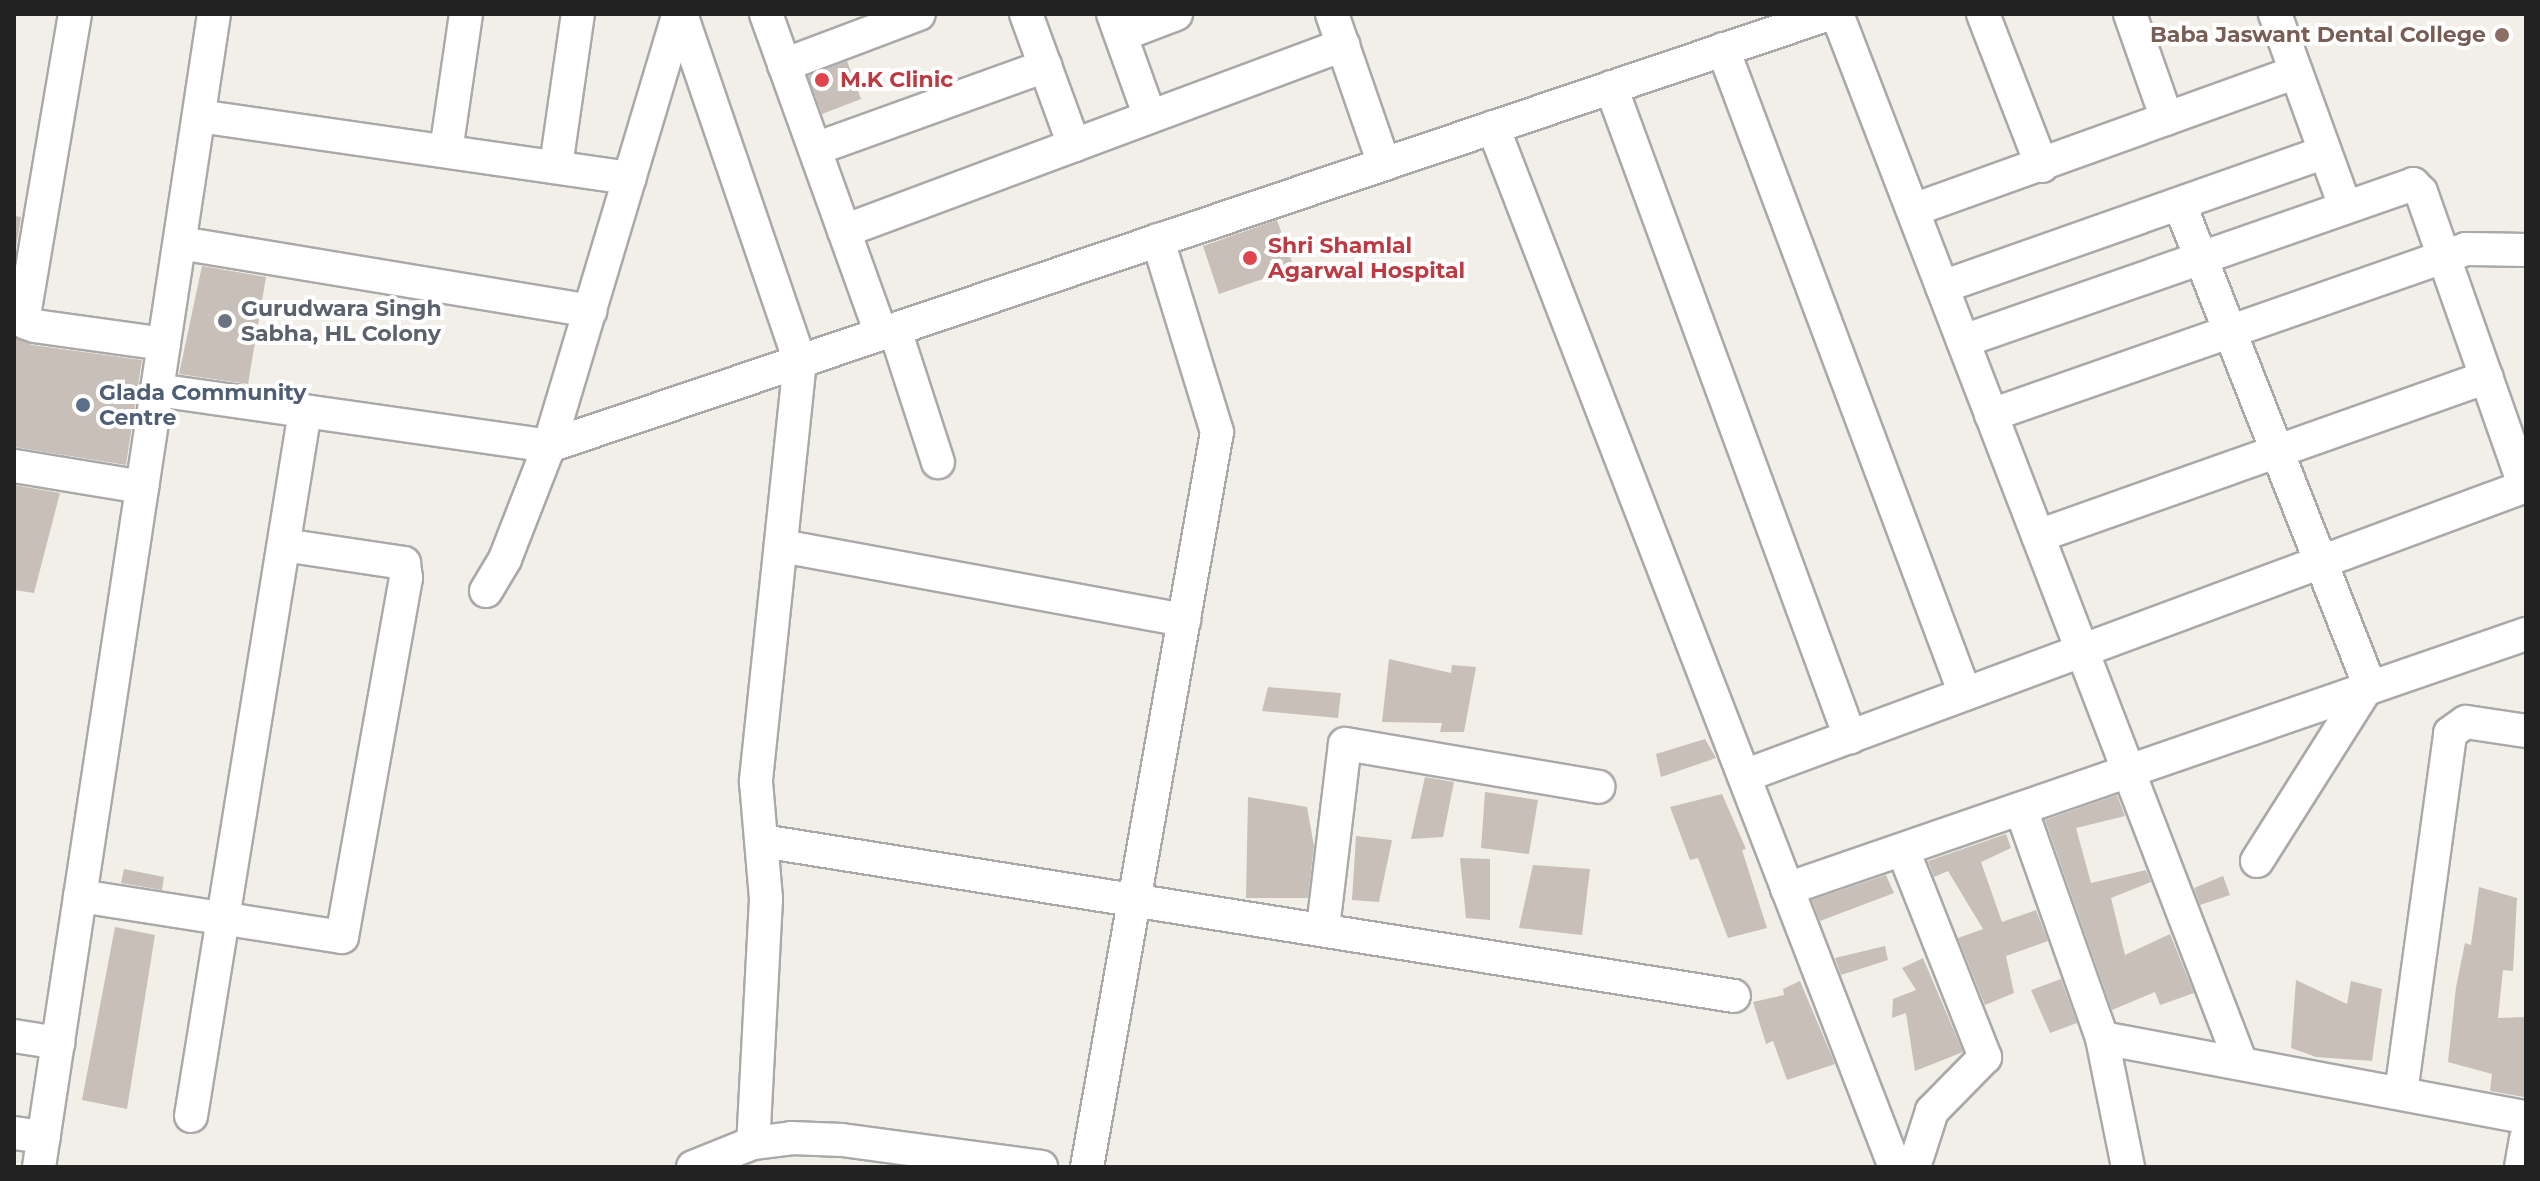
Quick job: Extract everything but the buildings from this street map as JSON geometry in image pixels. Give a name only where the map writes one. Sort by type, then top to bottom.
[{"type":"street","points":[[75,14],[27,214],[26,323],[164,344]]},
{"type":"street","points":[[32,1146],[58,1043],[214,14]]},
{"type":"street","points":[[446,151],[466,14]]},
{"type":"street","points":[[556,166],[578,14]]},
{"type":"street","points":[[486,591],[505,559],[549,446],[680,14]]},
{"type":"street","points":[[680,14],[800,361],[756,782],[766,899],[753,1143]]},
{"type":"street","points":[[766,14],[844,231],[888,332],[938,462]]},
{"type":"street","points":[[784,65],[919,14]]},
{"type":"street","points":[[1026,14],[1074,145]]},
{"type":"street","points":[[1150,117],[1117,24],[1176,14]]},
{"type":"street","points":[[1332,14],[1384,164]]},
{"type":"street","points":[[157,390],[549,446],[1829,14]]},
{"type":"street","points":[[1837,14],[2241,1063]]},
{"type":"street","points":[[1983,14],[2042,166]]},
{"type":"street","points":[[2130,14],[2167,119]]},
{"type":"street","points":[[2275,14],[2345,206]]},
{"type":"street","points":[[844,231],[1343,45]]},
{"type":"street","points":[[1723,49],[1965,694]]},
{"type":"street","points":[[815,149],[1045,66]]},
{"type":"street","points":[[1913,210],[2296,72]]},
{"type":"street","points":[[1611,87],[1850,737]]},
{"type":"street","points":[[199,116],[630,178]]},
{"type":"street","points":[[1493,127],[1895,1167]]},
{"type":"street","points":[[1942,287],[2325,152]]},
{"type":"street","points":[[1744,776],[2525,486],[2445,256],[2421,192],[2413,184],[1963,341]]},
{"type":"street","points":[[2180,205],[2369,684]]},
{"type":"street","points":[[1087,1167],[1217,432],[1158,240]]},
{"type":"street","points":[[180,243],[590,311]]},
{"type":"street","points":[[1991,415],[2445,256],[2488,247],[2526,250]]},
{"type":"street","points":[[2038,536],[2487,377]]},
{"type":"street","points":[[191,1116],[305,411]]},
{"type":"street","points":[[14,466],[142,487]]},
{"type":"street","points":[[80,896],[329,939],[342,937],[347,928],[403,593],[404,563],[395,558],[284,545]]},
{"type":"street","points":[[781,546],[1184,620]]},
{"type":"street","points":[[1787,889],[2129,772],[2369,684],[2526,634]]},
{"type":"street","points":[[2257,861],[2369,684]]},
{"type":"street","points":[[2401,1093],[2450,733],[2466,722],[2526,731]]},
{"type":"street","points":[[1323,928],[1345,744],[1598,787]]},
{"type":"street","points":[[2021,809],[2102,1038],[2128,1167]]},
{"type":"street","points":[[762,841],[1135,897],[1734,996]]},
{"type":"street","points":[[1903,850],[1985,1057],[1932,1111],[1914,1167]]},
{"type":"street","points":[[14,1036],[58,1043]]},
{"type":"street","points":[[2102,1038],[2526,1117]]},
{"type":"street","points":[[2521,1167],[2526,1138]]},
{"type":"street","points":[[693,1167],[753,1143],[842,1140],[1041,1167]]},
{"type":"place","name":"Baba Jaswant Dental College","points":[[2502,35]]},
{"type":"place","name":"M.K Clinic","points":[[822,80]]},
{"type":"place","name":"Shri Shamlal Agarwal Hospital","points":[[1250,258]]},
{"type":"place","name":"Gurudwara Singh Sabha, HL Colony","points":[[225,321]]},
{"type":"place","name":"Glada Community Centre","points":[[83,405]]}]
